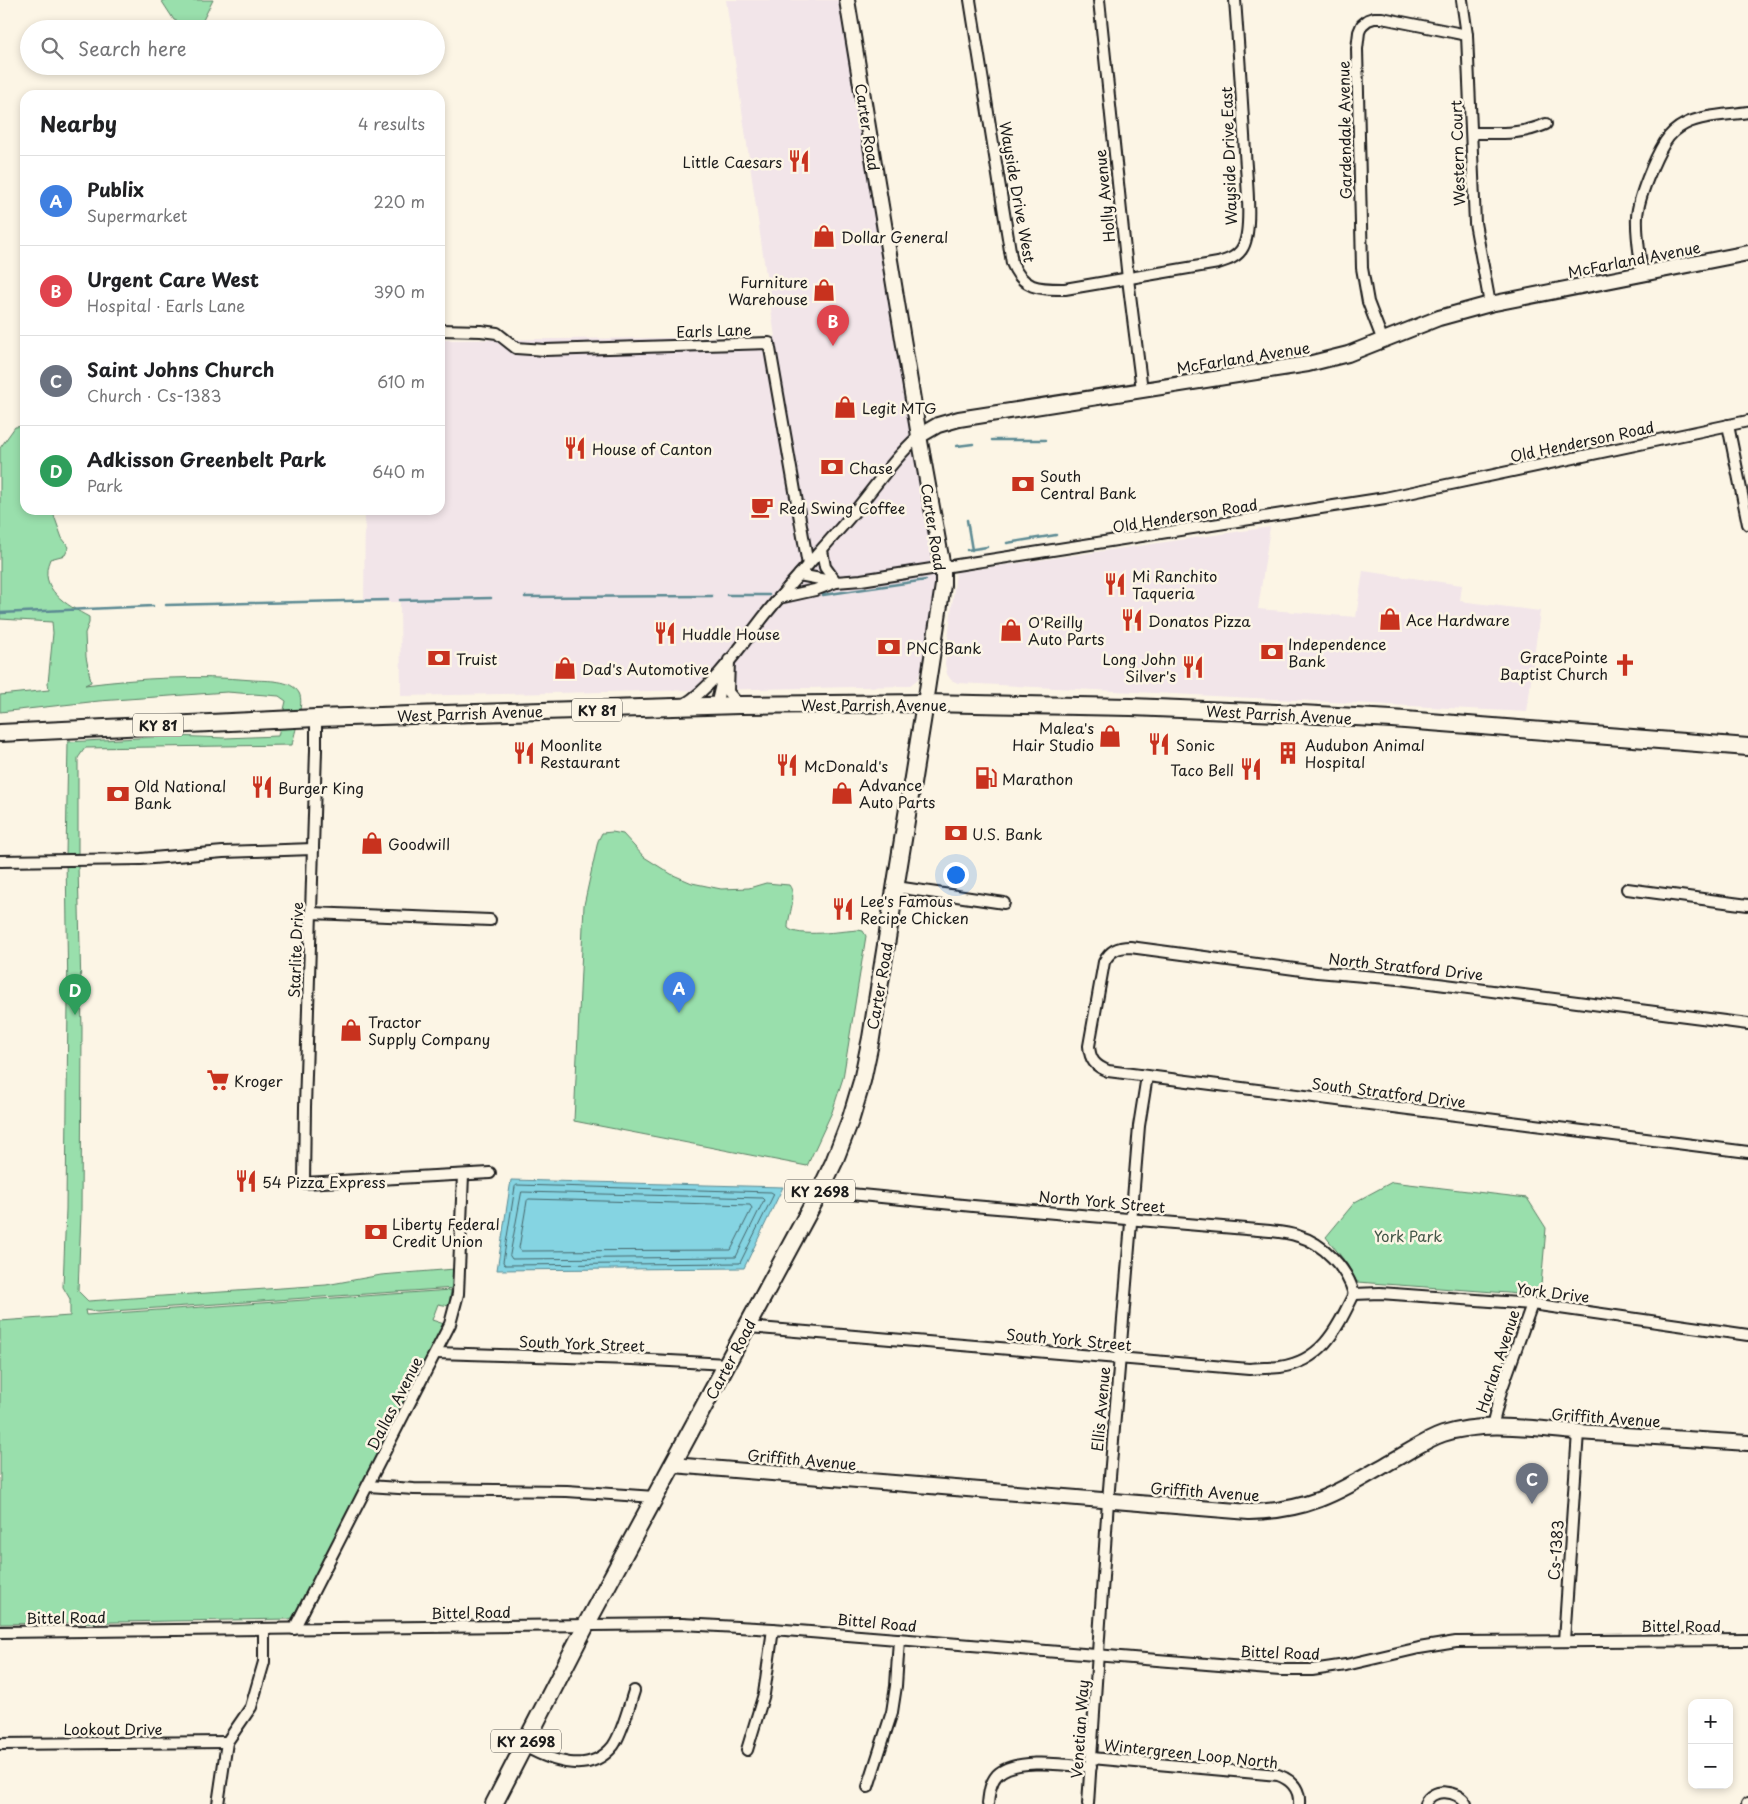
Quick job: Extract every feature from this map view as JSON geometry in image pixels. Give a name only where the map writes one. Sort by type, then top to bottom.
[{"type":"main road","name":"West Parrish Avenue","points":[[0,733],[316,718],[739,705],[925,703],[1122,707],[1392,719],[1748,747]]},
{"type":"main road","name":"Carter Road","points":[[494,1804],[586,1626],[820,1191],[843,1140],[862,1081],[896,887],[925,703]]},
{"type":"street","name":"Carter Road","points":[[848,0],[919,436],[943,568],[943,585],[925,703]]},
{"type":"street","name":"Wayside Drive West","points":[[970,0],[1010,253],[1016,273],[1031,286],[1041,289],[1065,289],[1128,280]]},
{"type":"street","name":"Holly Avenue","points":[[1099,0],[1128,280],[1142,390]]},
{"type":"street","name":"Wayside Drive East","points":[[1128,280],[1218,264],[1236,255],[1243,248],[1247,226],[1246,184],[1236,0]]},
{"type":"street","name":"Western Court","points":[[1462,0],[1467,35],[1475,222],[1490,304]]},
{"type":"street","name":"Gardendale Avenue","points":[[1383,341],[1368,302],[1362,268],[1357,50],[1359,32],[1362,25],[1368,20],[1382,18],[1467,35]]},
{"type":"street","points":[[1642,274],[1637,226],[1638,205],[1655,160],[1664,143],[1678,128],[1687,123],[1748,112]]},
{"type":"street","points":[[1472,133],[1515,134],[1546,124]]},
{"type":"street","name":"McFarland Avenue","points":[[799,575],[822,550],[903,450],[919,436],[938,424],[959,419],[1308,364],[1348,354],[1439,318],[1490,304],[1748,253]]},
{"type":"street","name":"Earls Lane","points":[[445,330],[481,331],[497,334],[516,348],[545,350],[769,343],[808,565]]},
{"type":"street","name":"Old Henderson Road","points":[[799,575],[836,582],[861,580],[1385,498],[1748,421]]},
{"type":"street","points":[[1728,425],[1748,524]]},
{"type":"street","points":[[779,598],[808,592],[836,582],[825,567],[822,550]]},
{"type":"street","points":[[680,707],[700,693],[799,575]]},
{"type":"street","points":[[729,660],[728,692],[739,705]]},
{"type":"street","points":[[716,706],[722,674],[729,660]]},
{"type":"street","name":"Starlite Drive","points":[[316,718],[304,1183],[463,1174]]},
{"type":"street","points":[[0,860],[145,858],[223,852],[313,849]]},
{"type":"street","points":[[896,887],[1004,903]]},
{"type":"street","points":[[1627,889],[1748,905]]},
{"type":"street","points":[[311,913],[490,920]]},
{"type":"street","name":"North Stratford Drive","points":[[1096,999],[1104,962],[1108,955],[1122,947],[1130,947],[1317,972],[1399,978],[1748,1024]]},
{"type":"street","name":"South Stratford Drive","points":[[1096,999],[1089,1046],[1090,1054],[1093,1062],[1100,1068],[1108,1071],[1748,1152]]},
{"type":"street","name":"Ellis Avenue","points":[[1099,1656],[1108,1501],[1131,1219],[1139,1126],[1147,1076]]},
{"type":"street","points":[[463,1174],[490,1174]]},
{"type":"street","name":"Dallas Avenue","points":[[294,1629],[450,1324],[458,1294],[463,1174]]},
{"type":"street","name":"North York Street","points":[[820,1191],[1270,1230],[1297,1235],[1329,1254],[1346,1277],[1354,1294]]},
{"type":"street","name":"South York Street","points":[[748,1326],[1249,1369],[1282,1367],[1308,1357],[1320,1349],[1336,1329],[1354,1294]]},
{"type":"street","name":"York Drive","points":[[1354,1294],[1389,1294],[1532,1304],[1748,1335]]},
{"type":"street","name":"Harlan Avenue","points":[[1492,1427],[1501,1391],[1532,1304]]},
{"type":"street","name":"South York Street","points":[[436,1354],[727,1364]]},
{"type":"street","name":"Griffith Avenue","points":[[673,1464],[1249,1512],[1289,1509],[1308,1504],[1343,1490],[1426,1441],[1442,1434],[1459,1430],[1492,1427],[1748,1442]]},
{"type":"street","name":"Cs-1383","points":[[1564,1641],[1578,1432]]},
{"type":"street","points":[[368,1486],[567,1491],[656,1497]]},
{"type":"street","name":"Bittel Road","points":[[0,1632],[682,1624],[773,1629],[1281,1670],[1312,1670],[1346,1665],[1456,1642],[1748,1640]]},
{"type":"street","points":[[747,1750],[764,1694],[773,1629]]},
{"type":"street","points":[[218,1804],[226,1742],[252,1707],[264,1662],[264,1630]]},
{"type":"street","points":[[868,1787],[892,1712],[899,1639]]},
{"type":"street","name":"Venetian Way","points":[[1088,1804],[1099,1656]]},
{"type":"street","points":[[524,1746],[543,1757],[563,1762],[578,1764],[599,1758],[613,1746],[634,1691]]},
{"type":"street","name":"Lookout Drive","points":[[0,1744],[226,1742]]},
{"type":"street","name":"Wintergreen Loop North","points":[[988,1804],[990,1788],[994,1779],[1000,1772],[1009,1767],[1029,1764],[1091,1762],[1278,1775],[1287,1779],[1296,1788],[1299,1804]]},
{"type":"street","points":[[1424,1804],[1434,1794],[1448,1792],[1458,1795],[1466,1804]]},
{"type":"shaded area","points":[[726,0],[841,0],[934,554],[935,584],[918,679],[909,686],[401,696],[400,602],[364,602],[365,515],[445,515],[445,340],[775,337]]},
{"type":"shaded area","points":[[1270,527],[1258,609],[1356,617],[1363,571],[1462,585],[1460,601],[1540,611],[1527,712],[958,683],[951,680],[947,674],[945,664],[956,572]]},
{"type":"green space","points":[[161,0],[213,0],[203,20],[174,20]]},
{"type":"green space","points":[[20,426],[20,515],[54,515],[62,538],[69,547],[65,555],[50,559],[47,570],[48,579],[56,595],[89,617],[85,633],[86,657],[91,682],[85,685],[169,678],[232,678],[285,683],[295,688],[301,698],[292,745],[85,748],[78,758],[78,866],[82,1029],[81,1213],[78,1291],[88,1301],[326,1285],[381,1275],[455,1269],[455,1288],[97,1312],[85,1310],[86,1315],[451,1290],[449,1306],[438,1304],[432,1320],[444,1324],[356,1500],[298,1610],[294,1617],[289,1619],[0,1624],[0,1321],[70,1316],[70,1299],[63,1287],[66,1209],[68,1000],[66,856],[68,742],[172,736],[225,738],[278,736],[286,701],[279,696],[227,692],[99,701],[0,712],[0,695],[49,690],[53,633],[52,622],[0,619],[0,448],[15,427]]},
{"type":"green space","points":[[602,833],[623,834],[644,857],[671,874],[692,883],[721,889],[749,888],[766,883],[789,885],[792,890],[793,900],[788,928],[793,931],[810,933],[858,930],[863,931],[866,936],[843,1078],[832,1112],[807,1166],[574,1121],[584,905],[598,841]]},
{"type":"green space","name":"York Park","points":[[1392,1182],[1527,1198],[1546,1228],[1540,1297],[1357,1282],[1347,1264],[1326,1237],[1355,1202]]},
{"type":"water","points":[[511,1180],[783,1187],[744,1268],[497,1270]]},
{"type":"waterway","points":[[992,440],[1045,440]]},
{"type":"waterway","points":[[957,446],[973,444]]},
{"type":"waterway","points":[[967,520],[972,550]]},
{"type":"waterway","points":[[1007,543],[1056,535]]},
{"type":"waterway","points":[[967,550],[987,547]]},
{"type":"waterway","points":[[823,595],[926,580]]},
{"type":"waterway","points":[[727,595],[769,595]]},
{"type":"waterway","points":[[525,597],[712,596]]},
{"type":"waterway","points":[[400,600],[491,598]]},
{"type":"waterway","points":[[166,605],[388,600]]},
{"type":"waterway","points":[[0,613],[153,606]]},
{"type":"place","name":"Little Caesars","points":[[799,161]]},
{"type":"place","name":"Dollar General","points":[[824,236]]},
{"type":"place","name":"Furniture Warehouse","points":[[824,290]]},
{"type":"place","name":"Urgent Care West","points":[[833,346]]},
{"type":"place","name":"Legit MTG","points":[[845,407]]},
{"type":"place","name":"House of Canton","points":[[575,448]]},
{"type":"place","name":"Chase","points":[[832,467]]},
{"type":"place","name":"South Central Bank","points":[[1023,484]]},
{"type":"place","name":"Red Swing Coffee","points":[[762,507]]},
{"type":"place","name":"Mi Ranchito Taqueria","points":[[1115,584]]},
{"type":"place","name":"Ace Hardware","points":[[1390,619]]},
{"type":"place","name":"Donatos Pizza","points":[[1132,620]]},
{"type":"place","name":"O'Reilly Auto Parts","points":[[1011,630]]},
{"type":"place","name":"Huddle House","points":[[665,633]]},
{"type":"place","name":"PNC Bank","points":[[889,647]]},
{"type":"place","name":"Independence Bank","points":[[1272,652]]},
{"type":"place","name":"Truist","points":[[439,658]]},
{"type":"place","name":"GracePointe Baptist Church","points":[[1625,665]]},
{"type":"place","name":"Long John Silver's","points":[[1193,667]]},
{"type":"place","name":"Dad's Automotive","points":[[565,668]]},
{"type":"place","name":"Malea's Hair Studio","points":[[1110,736]]},
{"type":"place","name":"Sonic","points":[[1159,744]]},
{"type":"place","name":"Moonlite Restaurant","points":[[524,753]]},
{"type":"place","name":"Audubon Animal Hospital","points":[[1288,753]]},
{"type":"place","name":"McDonald's","points":[[787,765]]},
{"type":"place","name":"Taco Bell","points":[[1251,769]]},
{"type":"place","name":"Marathon","points":[[986,778]]},
{"type":"place","name":"Burger King","points":[[262,787]]},
{"type":"place","name":"Advance Auto Parts","points":[[842,793]]},
{"type":"place","name":"Old National Bank","points":[[118,794]]},
{"type":"place","name":"U.S. Bank","points":[[956,833]]},
{"type":"place","name":"Goodwill","points":[[372,843]]},
{"type":"place","name":"Lee's Famous Recipe Chicken","points":[[843,909]]},
{"type":"place","name":"Publix","points":[[679,1013]]},
{"type":"place","name":"Adkisson Greenbelt Park","points":[[75,1015]]},
{"type":"place","name":"Tractor Supply Company","points":[[351,1030]]},
{"type":"place","name":"Kroger","points":[[218,1080]]},
{"type":"place","name":"54 Pizza Express","points":[[246,1181]]},
{"type":"place","name":"Liberty Federal Credit Union","points":[[376,1232]]},
{"type":"place","name":"Saint Johns Church","points":[[1532,1504]]}]
